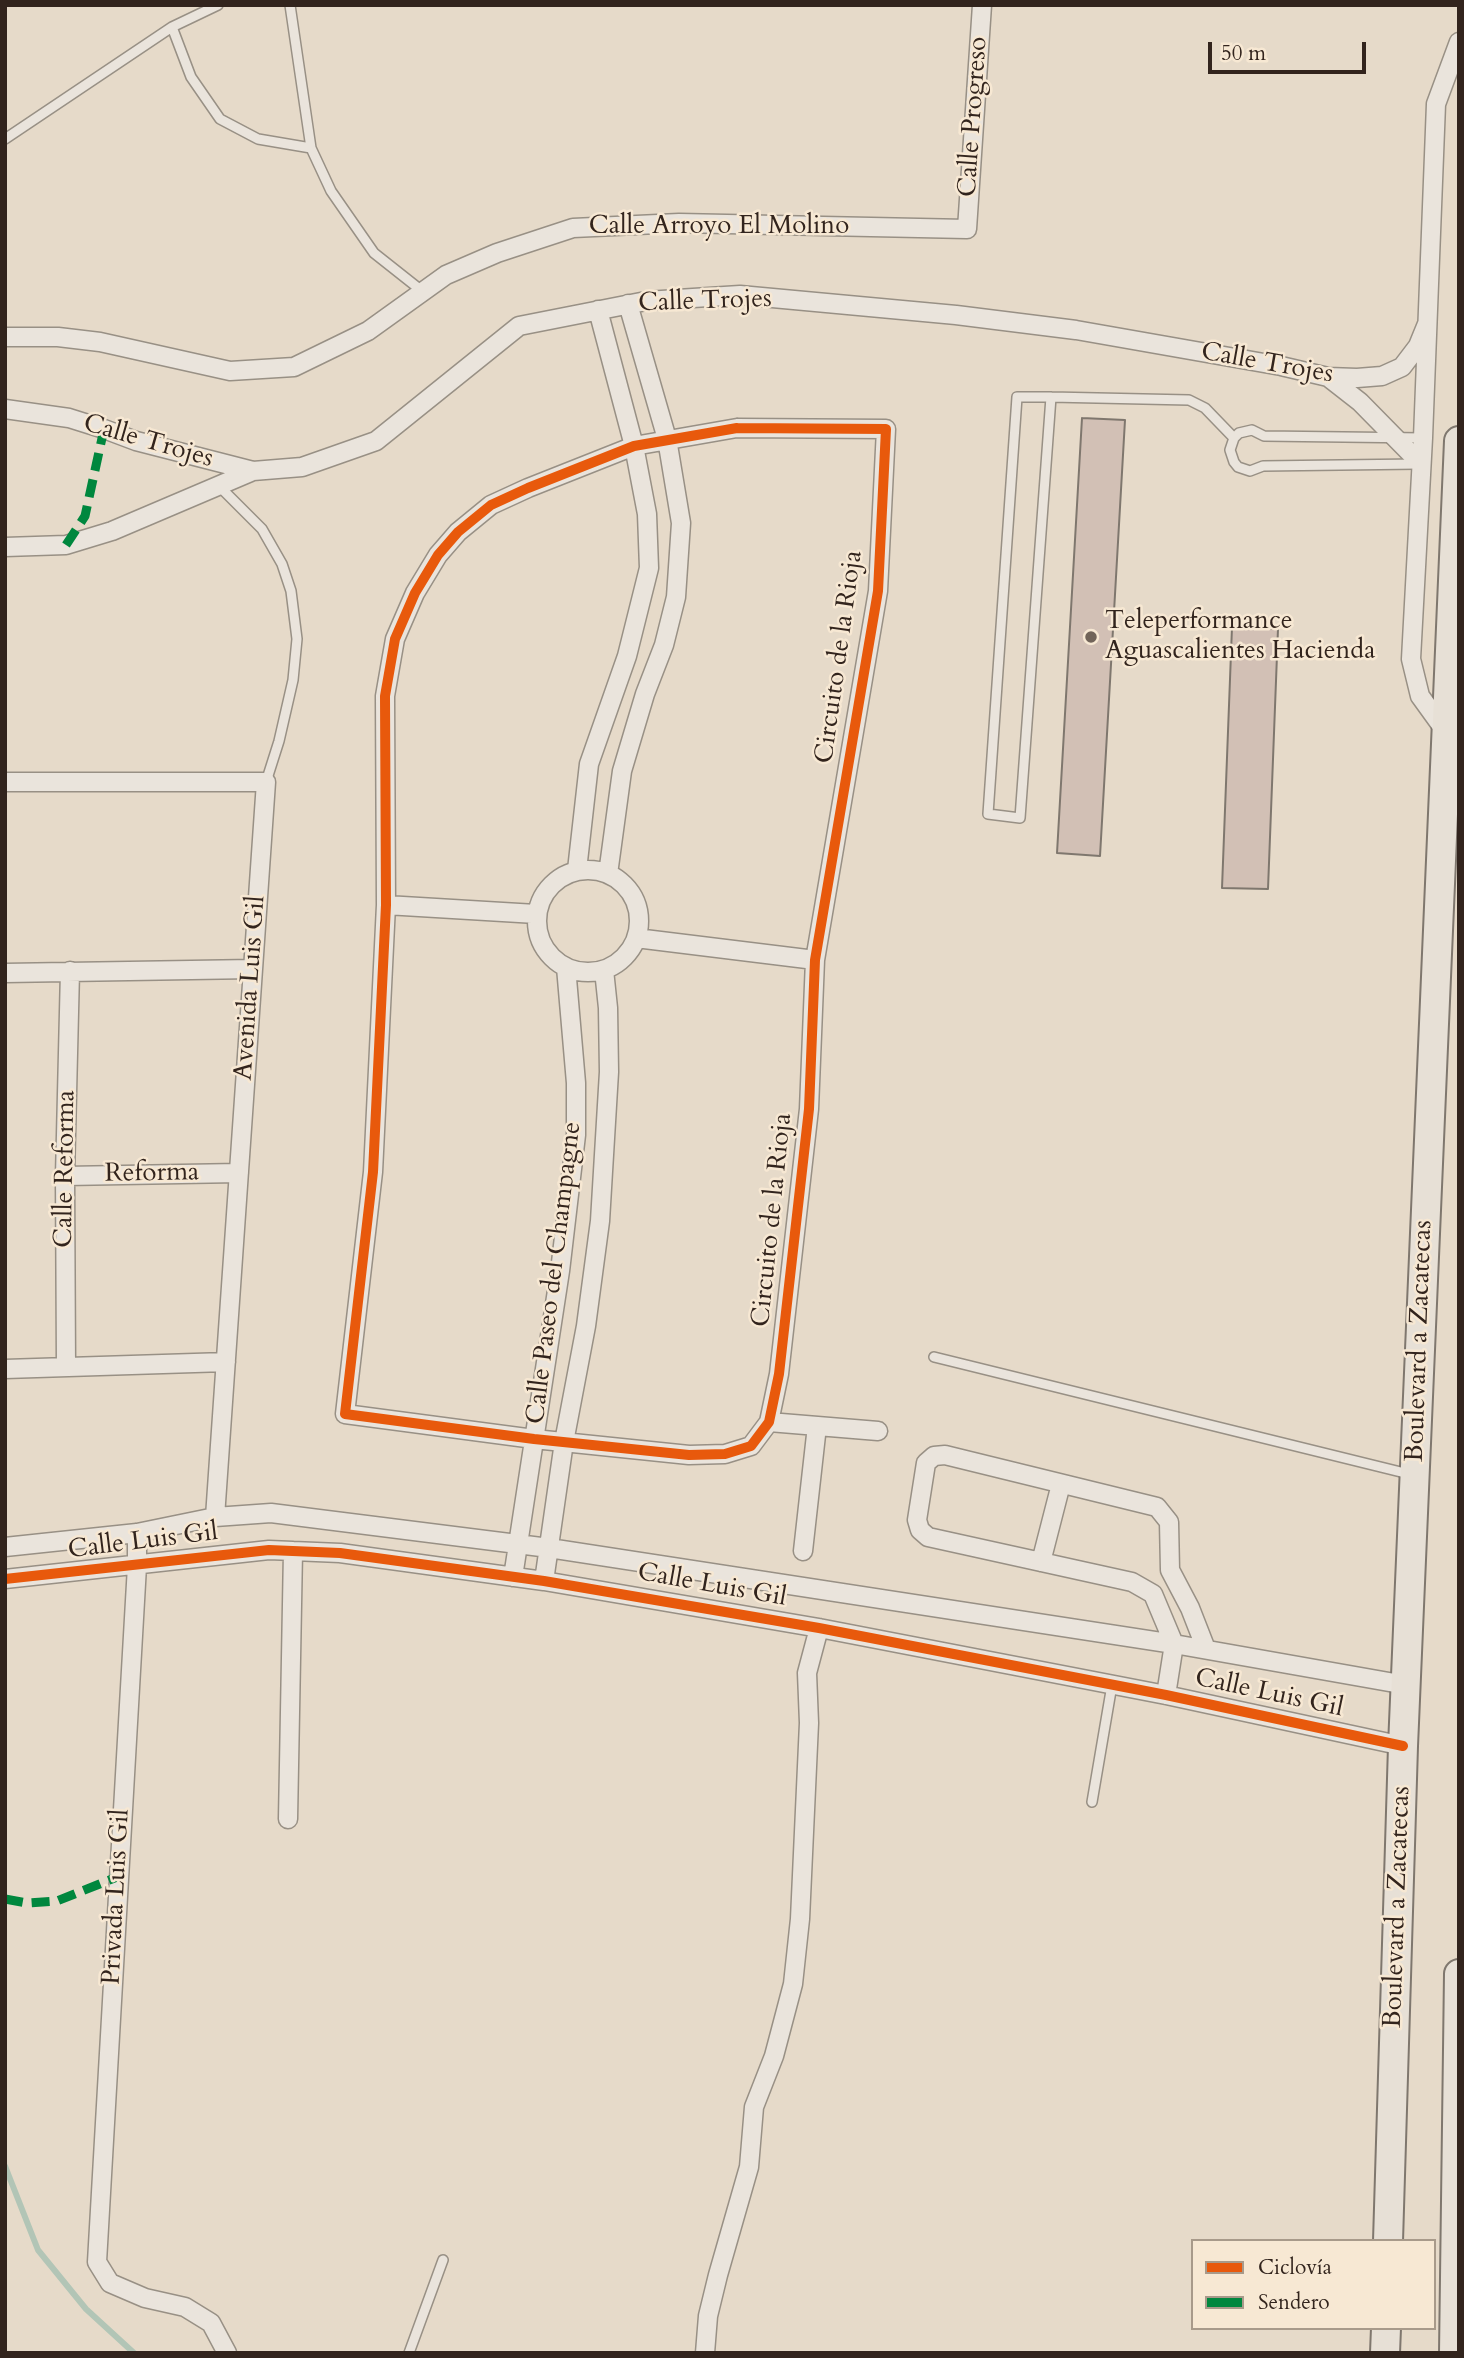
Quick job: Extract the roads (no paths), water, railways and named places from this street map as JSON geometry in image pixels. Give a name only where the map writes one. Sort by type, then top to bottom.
[{"type":"main road","name":"Boulevard a Zacatecas","points":[[1388,2239],[1405,1685],[1459,441]]},
{"type":"main road","points":[[1456,2335],[1459,1974]]},
{"type":"main road","points":[[1385,2330],[1385,2353]]},
{"type":"street","name":"Calle Progreso","points":[[967,229],[982,5]]},
{"type":"street","points":[[1446,732],[1420,696],[1411,659],[1436,104],[1459,42]]},
{"type":"street","name":"Calle Arroyo El Molino","points":[[5,337],[58,337],[100,342],[230,371],[294,367],[368,331],[446,275],[497,253],[573,228],[679,223],[967,229]]},
{"type":"street","name":"Calle Trojes","points":[[5,409],[69,418],[136,441],[253,471],[302,467],[376,441],[512,329],[628,304],[740,295],[956,315],[1076,330],[1281,366],[1328,377],[1382,376],[1402,368],[1418,346],[1427,324]]},
{"type":"street","points":[[608,874],[622,771],[645,694],[664,645],[676,597],[681,523],[667,439],[628,304]]},
{"type":"street","points":[[577,870],[589,764],[627,656],[649,568],[647,514],[634,446],[598,310]]},
{"type":"street","points":[[1328,377],[1360,402],[1421,464]]},
{"type":"street","name":"Circuito de la Rioja","points":[[737,428],[886,429],[878,591],[815,960],[809,1109],[779,1374],[769,1422],[751,1446],[726,1454],[689,1455],[534,1439],[345,1414],[373,1172],[386,905],[385,696],[395,639],[415,593],[438,555],[458,532],[491,505],[634,446],[667,439],[737,428]]},
{"type":"street","points":[[5,547],[66,545],[112,531],[253,471]]},
{"type":"street","points":[[5,782],[266,782]]},
{"type":"street","name":"Avenida Luis Gil","points":[[215,1517],[266,782]]},
{"type":"street","points":[[577,870],[608,874],[621,882],[631,894],[638,915],[636,938],[629,952],[618,963],[604,970],[591,972],[566,968],[542,946],[536,914],[541,899],[550,886],[562,876],[577,870]]},
{"type":"street","points":[[386,905],[536,914]]},
{"type":"street","points":[[636,938],[815,960]]},
{"type":"street","name":"Calle Paseo del Champagne","points":[[513,1577],[560,1271],[576,1135],[576,1083],[566,968]]},
{"type":"street","points":[[5,973],[253,969]]},
{"type":"street","name":"Calle Paseo del Champagne","points":[[544,1581],[564,1442],[586,1326],[600,1221],[608,1072],[608,1008],[604,970]]},
{"type":"street","name":"Calle Reforma","points":[[66,1367],[65,1176],[69,971]]},
{"type":"street","name":"Reforma","points":[[65,1176],[239,1173]]},
{"type":"street","points":[[5,1369],[226,1362]]},
{"type":"street","points":[[769,1422],[878,1431]]},
{"type":"street","points":[[803,1551],[817,1426]]},
{"type":"street","points":[[1166,1695],[1174,1644],[1153,1594],[1132,1582],[928,1537],[920,1530],[917,1520],[926,1463],[934,1456],[945,1455],[1157,1507],[1169,1522],[1170,1570],[1190,1608],[1206,1649]]},
{"type":"street","points":[[1041,1562],[1061,1484]]},
{"type":"street","name":"Calle Luis Gil","points":[[5,1548],[137,1533],[215,1517],[271,1513],[549,1548],[1206,1649],[1405,1685]]},
{"type":"street","name":"Privada Luis Gil","points":[[137,1533],[97,2262],[110,2283],[145,2298],[185,2306],[211,2323],[227,2353]]},
{"type":"street","name":"Calle Luis Gil","points":[[5,1579],[268,1550],[340,1553],[544,1581],[819,1628],[1166,1695],[1403,1746]]},
{"type":"street","points":[[288,1819],[293,1551]]},
{"type":"street","points":[[705,2353],[708,2316],[749,2167],[754,2107],[774,2056],[793,1984],[800,1919],[808,1723],[807,1673],[819,1628]]},
{"type":"lane","points":[[5,139],[172,27],[218,5]]},
{"type":"lane","points":[[290,5],[311,148],[331,191],[374,253],[422,291]]},
{"type":"lane","points":[[172,27],[191,77],[220,118],[258,139],[311,148]]},
{"type":"lane","points":[[1051,397],[1020,818],[988,814],[1017,397],[1051,397],[1189,400],[1205,408],[1234,438]]},
{"type":"lane","points":[[1421,464],[1263,466],[1251,471],[1238,467],[1230,450],[1239,433],[1252,430],[1265,436],[1423,438]]},
{"type":"lane","name":"Avenida Luis Gil","points":[[220,487],[262,529],[282,564],[291,591],[296,639],[293,680],[266,782]]},
{"type":"lane","points":[[934,1357],[1414,1476]]},
{"type":"lane","points":[[1091,1802],[1112,1685]]},
{"type":"lane","points":[[409,2353],[443,2260]]},
{"type":"waterway","points":[[5,2166],[38,2250],[86,2309],[134,2353]]},
{"type":"place","name":"Teleperformance Aguascalientes Hacienda","points":[[1091,637]]}]
